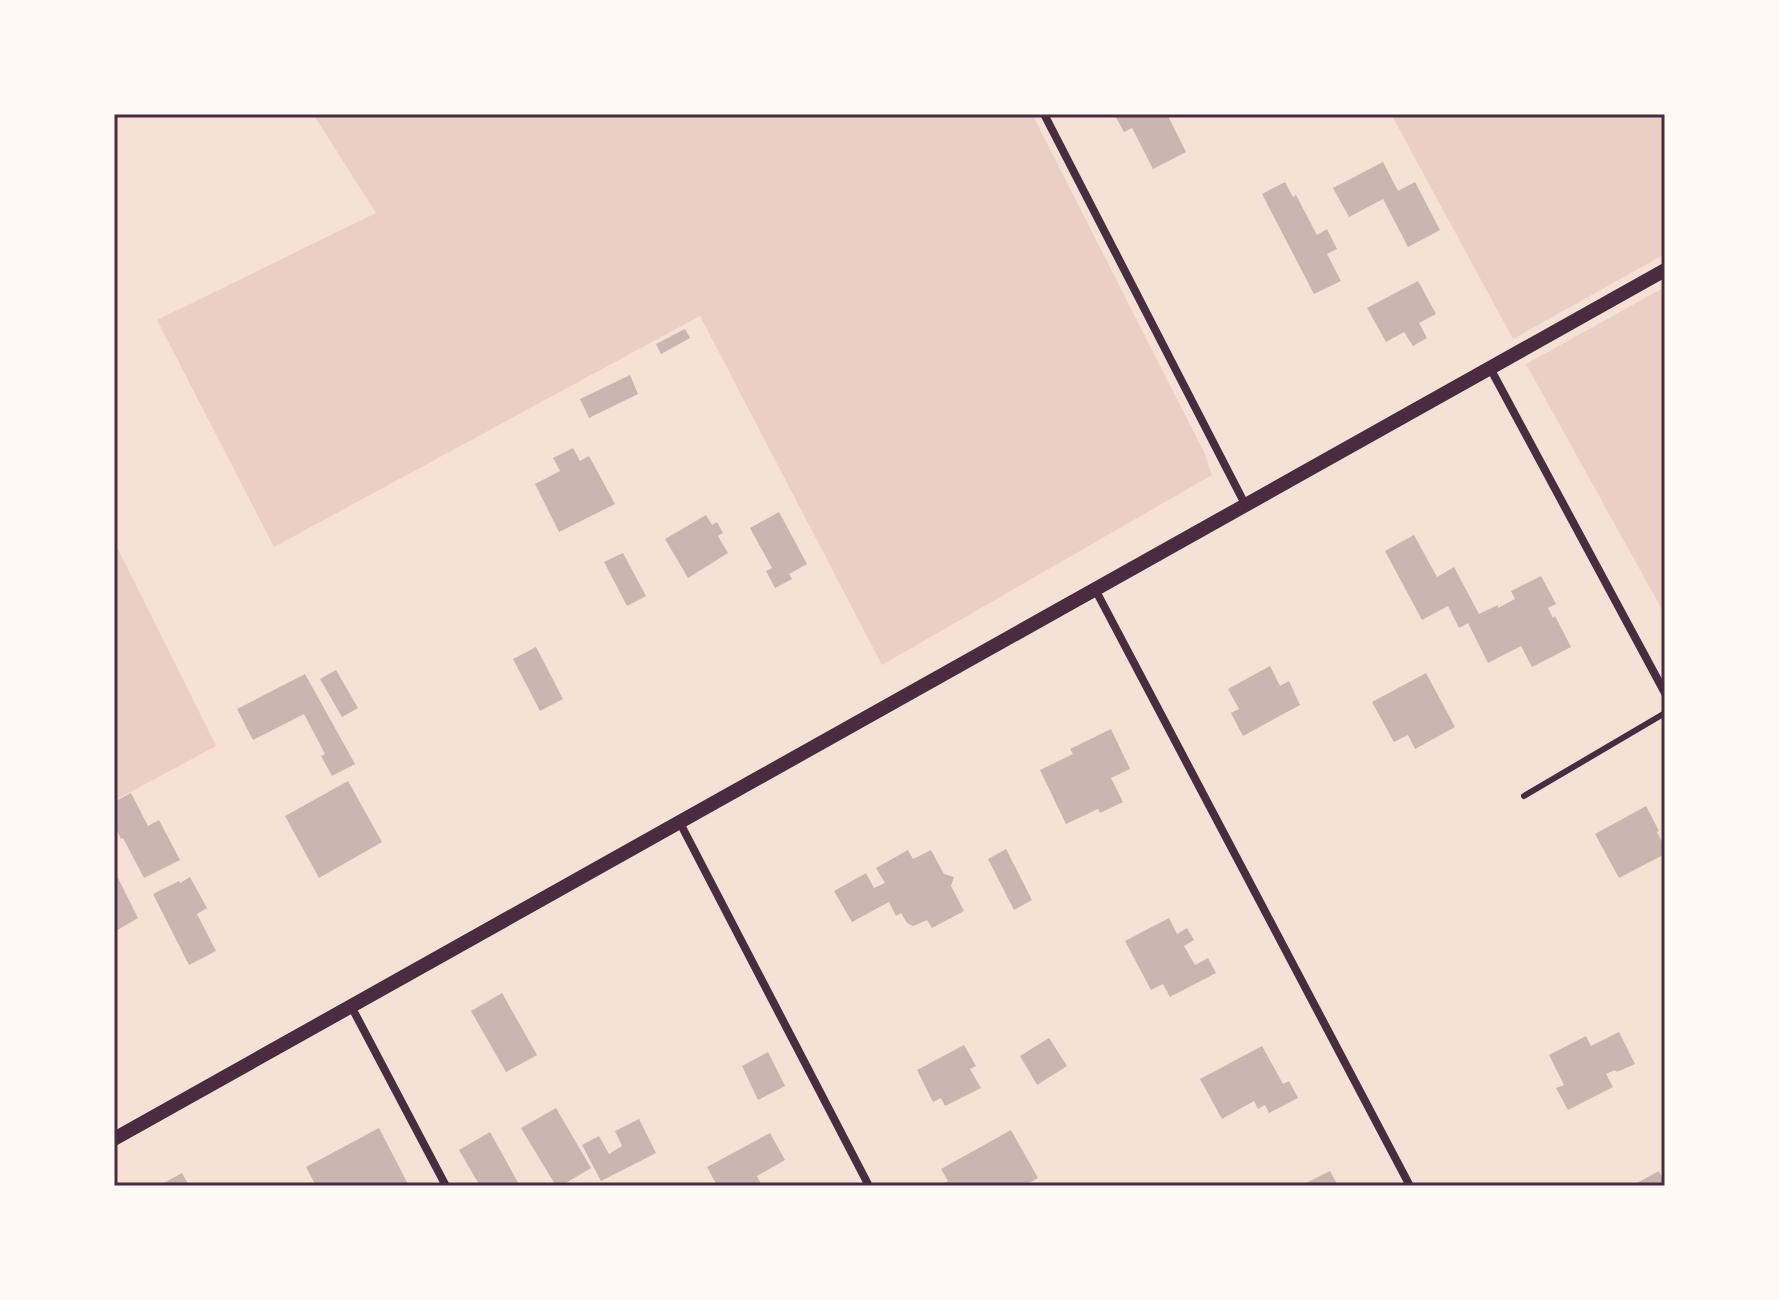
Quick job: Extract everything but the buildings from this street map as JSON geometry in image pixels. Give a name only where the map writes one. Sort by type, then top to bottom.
[{"type":"street","points":[[1044,114],[1246,506]]},
{"type":"street","points":[[114,1139],[1665,270]]},
{"type":"street","points":[[1490,368],[1665,693]]},
{"type":"street","points":[[1096,591],[1410,1186]]},
{"type":"street","points":[[680,823],[869,1186]]},
{"type":"street","points":[[351,1006],[446,1186]]},
{"type":"lane","points":[[1524,796],[1665,713]]},
{"type":"shaded area","points":[[313,114],[1032,114],[1205,454],[1212,475],[882,665],[700,316],[274,547],[157,320],[376,213]]},
{"type":"shaded area","points":[[1391,114],[1665,114],[1665,254],[1513,339]]},
{"type":"shaded area","points":[[1665,287],[1665,615],[1526,364]]},
{"type":"shaded area","points":[[114,541],[216,746],[114,801]]}]
